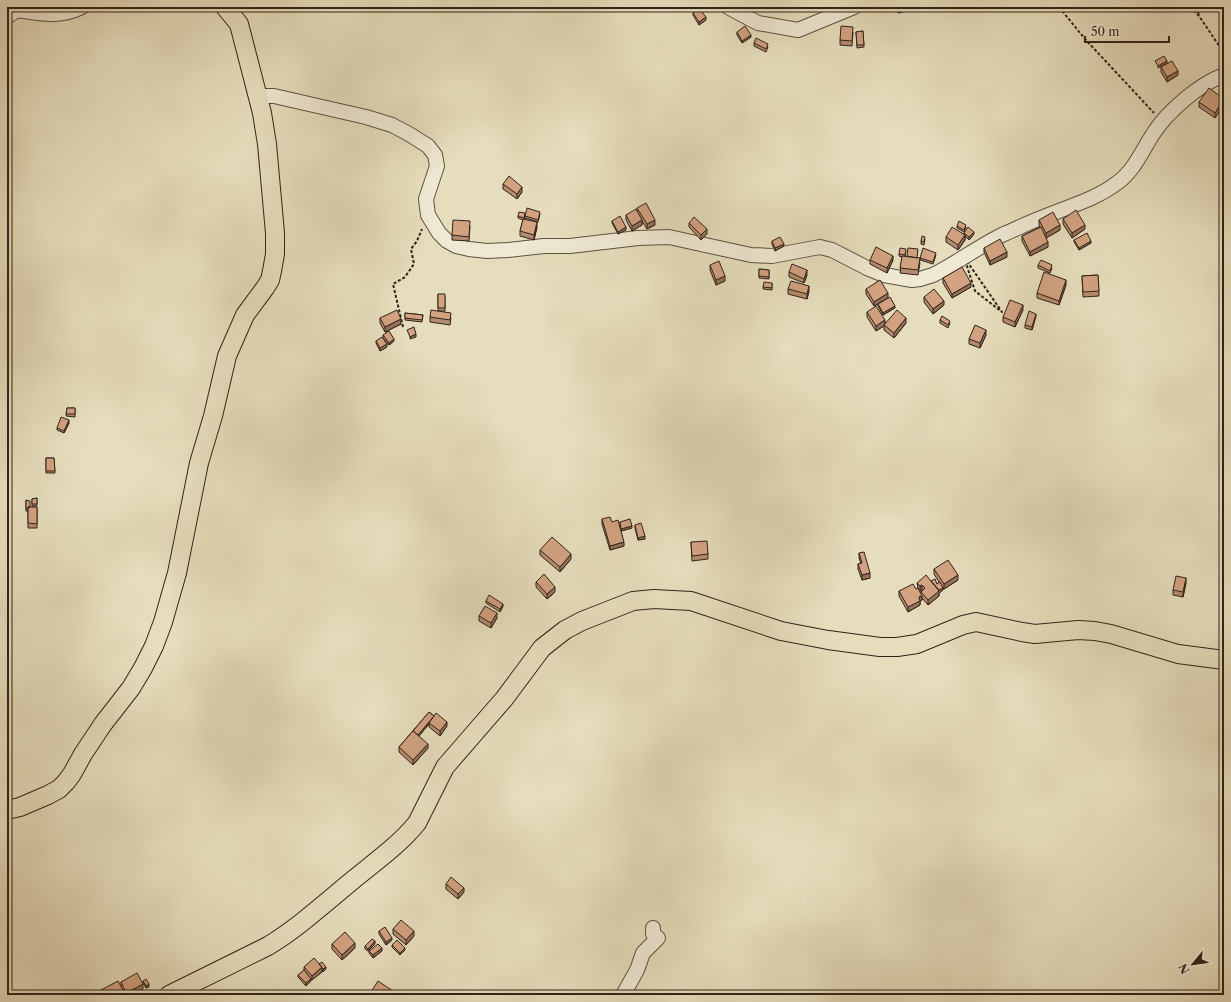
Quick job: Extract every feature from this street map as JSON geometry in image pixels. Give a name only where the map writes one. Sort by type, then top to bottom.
[{"type":"main road","points":[[7,810],[30,804],[59,789],[72,774],[83,754],[131,688],[154,646],[163,622],[177,573],[199,463],[213,416],[227,356],[244,315],[270,280],[274,264],[275,233],[267,144],[259,96],[238,24],[225,7]]},
{"type":"main road","points":[[175,994],[279,940],[326,904],[352,880],[372,865],[417,823],[445,767],[504,699],[542,648],[565,630],[582,621],[633,602],[654,599],[690,601],[781,631],[828,640],[880,647],[897,647],[917,644],[963,625],[976,622],[1035,634],[1078,630],[1095,631],[1111,634],[1178,654],[1224,660]]},
{"type":"street","points":[[7,17],[17,10],[47,15],[70,13],[82,7]]},
{"type":"street","points":[[728,7],[758,23],[798,30],[854,7]]},
{"type":"street","points":[[259,96],[274,96],[366,117],[392,125],[428,146],[435,155],[437,166],[426,199],[428,215],[439,233],[447,241],[456,246],[487,251],[544,246],[570,246],[652,237],[669,237],[725,250],[772,256],[820,247],[832,250],[884,275],[912,280],[933,275],[1003,234],[1044,216],[1093,198],[1118,182],[1134,166],[1154,132],[1170,112],[1212,81],[1224,75]]},
{"type":"street","points":[[623,995],[637,970],[643,953],[658,938],[654,934],[653,928]]},
{"type":"path","points":[[1059,7],[1085,39],[1162,122]]},
{"type":"path","points":[[1190,7],[1200,16]]},
{"type":"path","points":[[1196,7],[1200,16],[1224,53]]},
{"type":"path","points":[[403,328],[393,284],[405,277],[414,264],[411,249],[418,241],[428,215]]},
{"type":"path","points":[[964,257],[993,300],[1002,312],[975,291],[964,257]]},
{"type":"building","points":[[699,8],[706,17],[699,22],[693,13]]},
{"type":"building","points":[[745,26],[751,35],[742,41],[737,32]]},
{"type":"building","points":[[841,26],[853,27],[852,41],[840,40]]},
{"type":"building","points":[[863,31],[864,45],[857,45],[856,32]]},
{"type":"building","points":[[756,38],[768,44],[766,49],[754,43]]},
{"type":"building","points":[[1164,56],[1167,61],[1158,66],[1155,61]]},
{"type":"building","points":[[1172,61],[1178,71],[1167,77],[1161,67]]},
{"type":"building","points":[[1209,88],[1224,99],[1215,113],[1199,102]]},
{"type":"building","points":[[509,176],[522,187],[517,194],[503,184]]},
{"type":"building","points":[[646,203],[655,220],[647,224],[637,208]]},
{"type":"building","points":[[527,208],[540,212],[538,220],[525,216]]},
{"type":"building","points":[[636,209],[642,220],[632,226],[626,215]]},
{"type":"building","points":[[1076,210],[1085,225],[1072,233],[1063,219]]},
{"type":"building","points":[[519,212],[525,213],[524,218],[518,216]]},
{"type":"building","points":[[1053,212],[1060,225],[1046,233],[1039,220]]},
{"type":"building","points":[[620,216],[626,227],[618,232],[612,221]]},
{"type":"building","points":[[694,217],[707,229],[701,235],[689,223]]},
{"type":"building","points":[[523,219],[537,222],[534,235],[520,231]]},
{"type":"building","points":[[453,220],[470,221],[469,237],[452,235]]},
{"type":"building","points":[[959,221],[966,225],[964,230],[957,226]]},
{"type":"building","points":[[952,227],[965,235],[958,245],[946,237]]},
{"type":"building","points":[[968,227],[974,232],[969,237],[964,233]]},
{"type":"building","points":[[1041,227],[1048,242],[1030,252],[1022,236]]},
{"type":"building","points":[[1087,233],[1091,241],[1079,248],[1074,240]]},
{"type":"building","points":[[922,236],[925,237],[924,242],[921,241]]},
{"type":"building","points":[[780,237],[784,244],[775,248],[772,241]]},
{"type":"building","points":[[1000,239],[1007,252],[990,261],[984,248]]},
{"type":"building","points":[[876,247],[893,256],[887,268],[870,260]]},
{"type":"building","points":[[900,248],[906,249],[905,255],[899,254]]},
{"type":"building","points":[[908,248],[918,249],[917,258],[907,256]]},
{"type":"building","points":[[923,248],[936,253],[933,262],[920,258]]},
{"type":"building","points":[[902,256],[920,258],[918,270],[900,268]]},
{"type":"building","points":[[1041,260],[1052,265],[1050,271],[1038,265]]},
{"type":"building","points":[[719,261],[725,276],[716,280],[710,265]]},
{"type":"building","points":[[792,264],[807,270],[804,279],[789,272]]},
{"type":"building","points":[[962,267],[971,283],[952,294],[943,278]]},
{"type":"building","points":[[759,269],[769,270],[769,277],[759,276]]},
{"type":"building","points":[[1044,272],[1066,280],[1059,301],[1037,293]]},
{"type":"building","points":[[1098,275],[1099,291],[1083,292],[1082,276]]},
{"type":"building","points":[[880,280],[888,293],[874,302],[866,289]]},
{"type":"building","points":[[791,281],[809,286],[807,294],[788,289]]},
{"type":"building","points":[[764,282],[772,283],[772,288],[763,287]]},
{"type":"building","points":[[934,289],[944,301],[933,309],[924,297]]},
{"type":"building","points":[[438,294],[445,294],[445,308],[438,308]]},
{"type":"building","points":[[890,297],[895,306],[883,313],[878,304]]},
{"type":"building","points":[[1010,300],[1023,305],[1015,322],[1003,317]]},
{"type":"building","points":[[876,306],[885,320],[876,326],[867,312]]},
{"type":"building","points":[[397,310],[401,319],[385,327],[380,318]]},
{"type":"building","points":[[431,310],[451,313],[450,320],[430,317]]},
{"type":"building","points":[[897,310],[906,318],[894,333],[884,325]]},
{"type":"building","points":[[1029,311],[1036,314],[1032,327],[1025,325]]},
{"type":"building","points":[[405,313],[423,315],[422,320],[405,318]]},
{"type":"building","points":[[942,316],[950,321],[948,325],[940,320]]},
{"type":"building","points":[[975,325],[986,330],[980,343],[969,339]]},
{"type":"building","points":[[414,327],[416,334],[410,337],[407,330]]},
{"type":"building","points":[[389,331],[394,339],[389,343],[383,335]]},
{"type":"building","points":[[382,337],[387,344],[380,348],[376,341]]},
{"type":"building","points":[[67,408],[75,408],[75,414],[66,414]]},
{"type":"building","points":[[61,417],[69,420],[64,431],[57,428]]},
{"type":"building","points":[[46,458],[54,458],[55,471],[46,471]]},
{"type":"building","points":[[37,498],[37,504],[32,504],[32,499]]},
{"type":"building","points":[[26,500],[30,501],[30,507],[28,507],[28,509],[26,509]]},
{"type":"building","points":[[28,507],[37,507],[37,524],[28,523]]},
{"type":"building","points":[[610,517],[612,522],[618,520],[624,542],[610,546],[602,519]]},
{"type":"building","points":[[630,519],[632,526],[621,529],[620,522]]},
{"type":"building","points":[[641,523],[645,536],[638,538],[635,525]]},
{"type":"building","points":[[552,537],[571,554],[560,567],[540,550]]},
{"type":"building","points":[[707,541],[708,554],[692,556],[691,542]]},
{"type":"building","points":[[864,552],[870,573],[862,575],[858,564],[862,563],[859,553]]},
{"type":"building","points":[[948,560],[958,575],[944,584],[934,569]]},
{"type":"building","points":[[544,574],[555,587],[547,594],[536,582]]},
{"type":"building","points":[[926,575],[939,591],[928,600],[921,592],[925,588],[917,583]]},
{"type":"building","points":[[1176,576],[1186,578],[1183,592],[1173,590]]},
{"type":"building","points":[[935,579],[937,584],[940,582],[943,588],[939,590],[931,581]]},
{"type":"building","points":[[913,584],[916,589],[918,588],[922,596],[919,597],[920,601],[908,607],[899,591]]},
{"type":"building","points":[[489,595],[503,604],[500,609],[486,601]]},
{"type":"building","points":[[485,606],[497,613],[491,623],[479,616]]},
{"type":"building","points":[[429,712],[434,716],[418,735],[413,731]]},
{"type":"building","points":[[436,713],[447,722],[440,731],[429,723]]},
{"type":"building","points":[[413,731],[428,744],[413,760],[399,747]]},
{"type":"building","points":[[451,877],[464,888],[458,894],[446,884]]},
{"type":"building","points":[[401,920],[414,931],[406,940],[393,929]]},
{"type":"building","points":[[385,927],[392,938],[386,942],[379,931]]},
{"type":"building","points":[[345,932],[355,943],[342,955],[332,944]]},
{"type":"building","points":[[372,939],[375,941],[368,949],[365,946]]},
{"type":"building","points":[[397,940],[405,948],[400,953],[392,945]]},
{"type":"building","points":[[378,944],[382,948],[373,955],[369,951]]},
{"type":"building","points":[[314,958],[322,967],[312,976],[304,967]]},
{"type":"building","points":[[322,962],[326,967],[323,969],[319,964]]},
{"type":"building","points":[[304,970],[311,979],[306,983],[298,975]]},
{"type":"building","points":[[137,973],[143,984],[126,993],[121,982]]},
{"type":"building","points":[[146,979],[149,984],[146,986],[143,981]]},
{"type":"building","points":[[118,981],[125,994],[104,995],[101,990]]},
{"type":"building","points":[[378,981],[399,995],[369,995]]},
{"type":"building","points":[[98,992],[99,995],[90,994]]}]
